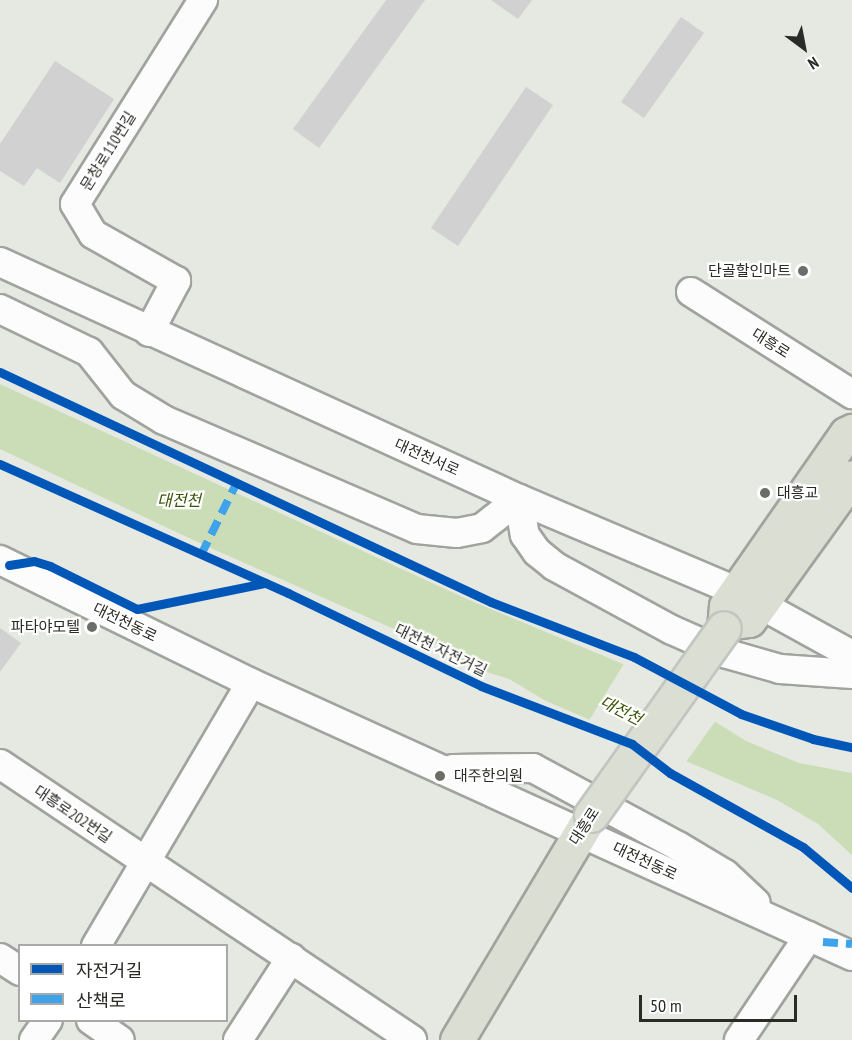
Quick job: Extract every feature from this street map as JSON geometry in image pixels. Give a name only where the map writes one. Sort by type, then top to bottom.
[{"type":"main road","name":"대흥로","points":[[749,598],[846,434],[852,431]]},
{"type":"main road","name":"대흥로","points":[[457,1040],[586,823],[725,625],[726,606],[749,598],[852,477]]},
{"type":"street","name":"문창로110번길","points":[[149,332],[176,281],[93,234],[75,204],[203,0]]},
{"type":"street","name":"대전천서로","points":[[0,262],[519,499],[749,598],[852,655]]},
{"type":"street","name":"대흥로","points":[[691,292],[852,394]]},
{"type":"street","points":[[0,309],[89,352],[123,395],[164,420],[417,530],[457,533],[482,528],[519,499],[525,535],[537,552],[554,566],[672,630],[724,653],[780,669],[852,674]]},
{"type":"street","name":"대전천동로","points":[[0,560],[251,683],[446,769],[586,823],[766,916],[852,956]]},
{"type":"street","points":[[97,944],[251,683]]},
{"type":"street","name":"대흥로202번길","points":[[0,764],[146,864],[412,1040]]},
{"type":"street","points":[[446,769],[533,768],[725,874],[766,916]]},
{"type":"street","points":[[739,1040],[809,936]]},
{"type":"street","points":[[0,958],[18,970]]},
{"type":"street","points":[[238,1040],[291,958]]},
{"type":"street","points":[[34,1040],[47,1022]]},
{"type":"street","points":[[94,1022],[120,1040]]},
{"type":"water","name":"대전천","points":[[0,384],[469,600],[623,664],[746,741],[799,763],[852,773],[852,855],[818,824],[777,800],[546,701],[509,679],[477,669],[414,632],[401,632],[206,546],[0,449]]},
{"type":"pier","points":[[625,662],[717,719],[686,762],[588,722]]},
{"type":"building","points":[[386,0],[425,0],[319,148],[293,129]]},
{"type":"building","points":[[491,0],[532,0],[518,19]]},
{"type":"building","points":[[681,17],[704,33],[644,118],[621,102]]},
{"type":"building","points":[[55,61],[114,99],[60,183],[37,168],[24,186],[0,171],[0,144]]},
{"type":"building","points":[[526,87],[553,105],[458,246],[431,228]]},
{"type":"building","points":[[0,628],[21,643],[0,672]]},
{"type":"marked path","points":[[201,555],[237,482]]},
{"type":"marked path","points":[[823,942],[852,944]]},
{"type":"cycle path","points":[[0,372],[491,602],[634,657],[741,714],[813,739],[852,747]]},
{"type":"cycle path","name":"대전천 자전거길","points":[[0,464],[288,593],[481,686],[632,744],[670,773],[803,847],[852,888]]},
{"type":"cycle path","points":[[9,565],[34,561],[50,566],[137,609],[265,583]]},
{"type":"place","name":"단골할인마트","points":[[803,271]]},
{"type":"place","name":"대흥교","points":[[765,493]]},
{"type":"place","name":"파타야모텔","points":[[92,627]]},
{"type":"place","name":"대주한의원","points":[[440,776]]}]
